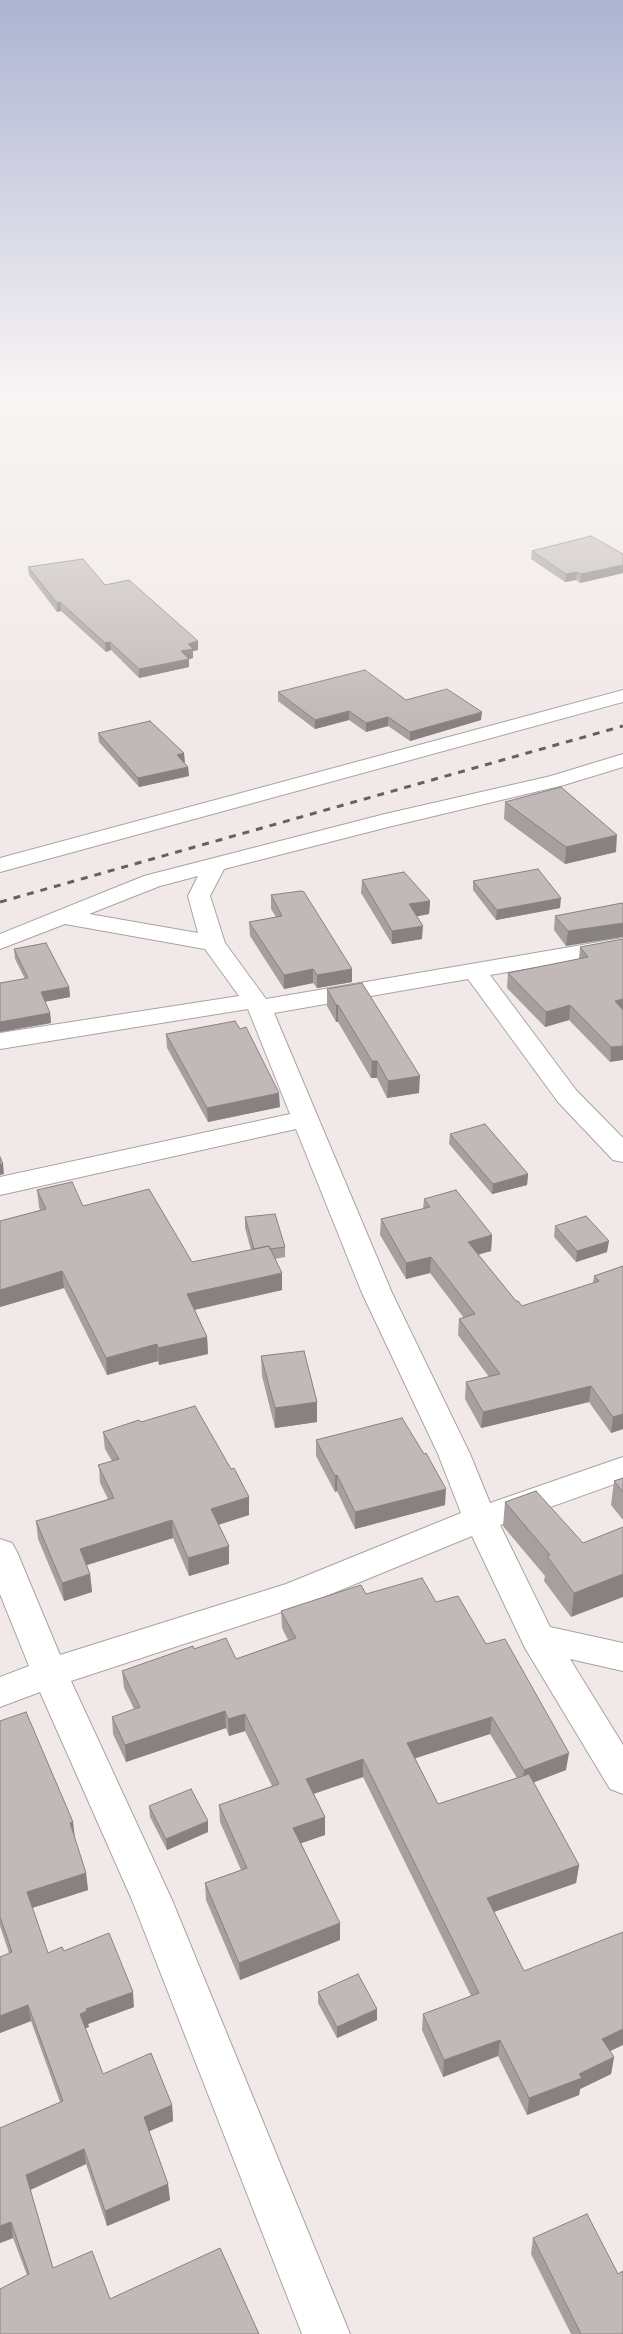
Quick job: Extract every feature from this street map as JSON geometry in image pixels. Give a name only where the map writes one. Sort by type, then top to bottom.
[{"type":"street","points":[[0,864],[623,696]]},
{"type":"street","points":[[0,942],[152,881],[385,820],[557,781],[623,760]]},
{"type":"street","points":[[216,863],[199,896],[213,943],[257,1004],[378,1293],[454,1454],[480,1519],[538,1638],[623,1778]]},
{"type":"street","points":[[63,917],[213,943]]},
{"type":"street","points":[[0,1041],[474,971],[623,945]]},
{"type":"street","points":[[474,971],[567,1096],[623,1154]]},
{"type":"street","points":[[0,1186],[103,1162],[305,1120]]},
{"type":"street","points":[[0,1692],[50,1673],[297,1594],[480,1519],[623,1470]]},
{"type":"street","points":[[0,1552],[50,1673],[152,1900],[326,2334]]},
{"type":"street","points":[[538,1638],[623,1657]]},
{"type":"building","points":[[591,536],[623,554],[623,565],[581,574],[577,572],[566,574],[532,551]]},
{"type":"building","points":[[83,559],[105,585],[129,580],[198,641],[188,644],[193,649],[181,651],[189,659],[139,669],[110,642],[105,643],[60,602],[57,603],[28,567]]},
{"type":"building","points":[[365,670],[406,700],[447,689],[482,712],[410,732],[388,717],[366,723],[349,711],[315,720],[278,692]]},
{"type":"building","points":[[150,721],[184,753],[177,755],[188,767],[138,778],[98,733]]},
{"type":"building","points":[[561,787],[617,835],[566,847],[505,802]]},
{"type":"building","points":[[538,869],[561,898],[497,910],[473,881]]},
{"type":"building","points":[[404,872],[430,901],[409,904],[423,926],[392,931],[362,880]]},
{"type":"building","points":[[304,892],[352,969],[317,975],[313,969],[284,975],[249,922],[282,916],[271,895]]},
{"type":"building","points":[[622,903],[623,923],[568,931],[555,916]]},
{"type":"building","points":[[623,939],[623,999],[615,1001],[623,1010],[623,1046],[611,1047],[570,1005],[546,1012],[508,973],[588,957],[580,947]]},
{"type":"building","points":[[46,943],[69,987],[41,992],[50,1013],[0,1022],[0,983],[28,978],[14,949]]},
{"type":"building","points":[[362,983],[420,1076],[388,1081],[377,1061],[372,1061],[327,989]]},
{"type":"building","points":[[235,1021],[240,1029],[246,1027],[279,1093],[207,1108],[166,1034]]},
{"type":"building","points":[[485,1124],[528,1174],[493,1184],[450,1134]]},
{"type":"building","points":[[72,1182],[83,1206],[149,1189],[192,1262],[269,1246],[282,1273],[187,1294],[207,1337],[158,1348],[157,1344],[106,1358],[62,1271],[0,1290],[0,1221],[46,1209],[37,1190]]},
{"type":"building","points":[[456,1190],[492,1235],[468,1242],[522,1306],[599,1281],[594,1276],[623,1266],[623,1414],[613,1417],[591,1386],[483,1412],[466,1382],[500,1374],[459,1319],[475,1314],[431,1257],[406,1263],[381,1219],[430,1207],[424,1199]]},
{"type":"building","points":[[275,1214],[285,1247],[270,1249],[269,1246],[254,1249],[245,1217]]},
{"type":"building","points":[[586,1216],[609,1241],[577,1251],[555,1226]]},
{"type":"building","points":[[304,1351],[317,1402],[275,1408],[261,1356]]},
{"type":"building","points":[[195,1406],[231,1469],[234,1468],[249,1497],[211,1509],[229,1546],[188,1558],[172,1520],[80,1549],[90,1574],[62,1583],[36,1521],[114,1498],[98,1465],[119,1459],[103,1432],[139,1420],[141,1422]]},
{"type":"building","points":[[402,1418],[424,1454],[426,1453],[446,1489],[355,1512],[337,1475],[335,1476],[316,1440]]},
{"type":"building","points":[[623,1478],[623,1492],[614,1481]]},
{"type":"building","points":[[536,1491],[583,1543],[623,1527],[623,1574],[574,1593],[547,1556],[550,1555],[505,1502]]},
{"type":"building","points":[[422,1578],[436,1602],[458,1596],[486,1644],[505,1639],[569,1753],[524,1770],[492,1717],[407,1743],[438,1804],[529,1774],[579,1865],[487,1898],[524,1971],[623,1932],[623,2029],[602,2039],[614,2057],[579,2074],[582,2078],[529,2098],[500,2040],[444,2060],[423,2014],[479,1993],[363,1759],[306,1779],[325,1817],[293,1828],[340,1923],[239,1963],[205,1883],[247,1868],[219,1805],[279,1784],[245,1714],[228,1719],[225,1711],[125,1745],[112,1717],[140,1707],[122,1671],[193,1646],[194,1649],[226,1638],[236,1659],[296,1638],[281,1611],[361,1585],[366,1594]]},
{"type":"building","points":[[26,1712],[73,1822],[70,1823],[86,1873],[27,1892],[48,1953],[62,1947],[64,1951],[109,1933],[133,1992],[86,2009],[87,2011],[80,2014],[103,2074],[151,2053],[172,2105],[144,2117],[168,2184],[105,2211],[84,2149],[26,2175],[53,2268],[92,2251],[110,2299],[220,2248],[259,2334],[0,2334],[0,2289],[29,2274],[11,2222],[0,2226],[0,2128],[63,2101],[28,2005],[0,2016],[0,1957],[12,1952],[0,1917],[0,1721]]},
{"type":"building","points":[[191,1789],[208,1821],[166,1839],[149,1806]]},
{"type":"building","points":[[358,1974],[377,2009],[337,2027],[318,1992]]},
{"type":"building","points":[[587,2214],[618,2274],[623,2271],[623,2334],[581,2334],[533,2238]]},
{"type":"railway","points":[[0,902],[623,726]]}]
